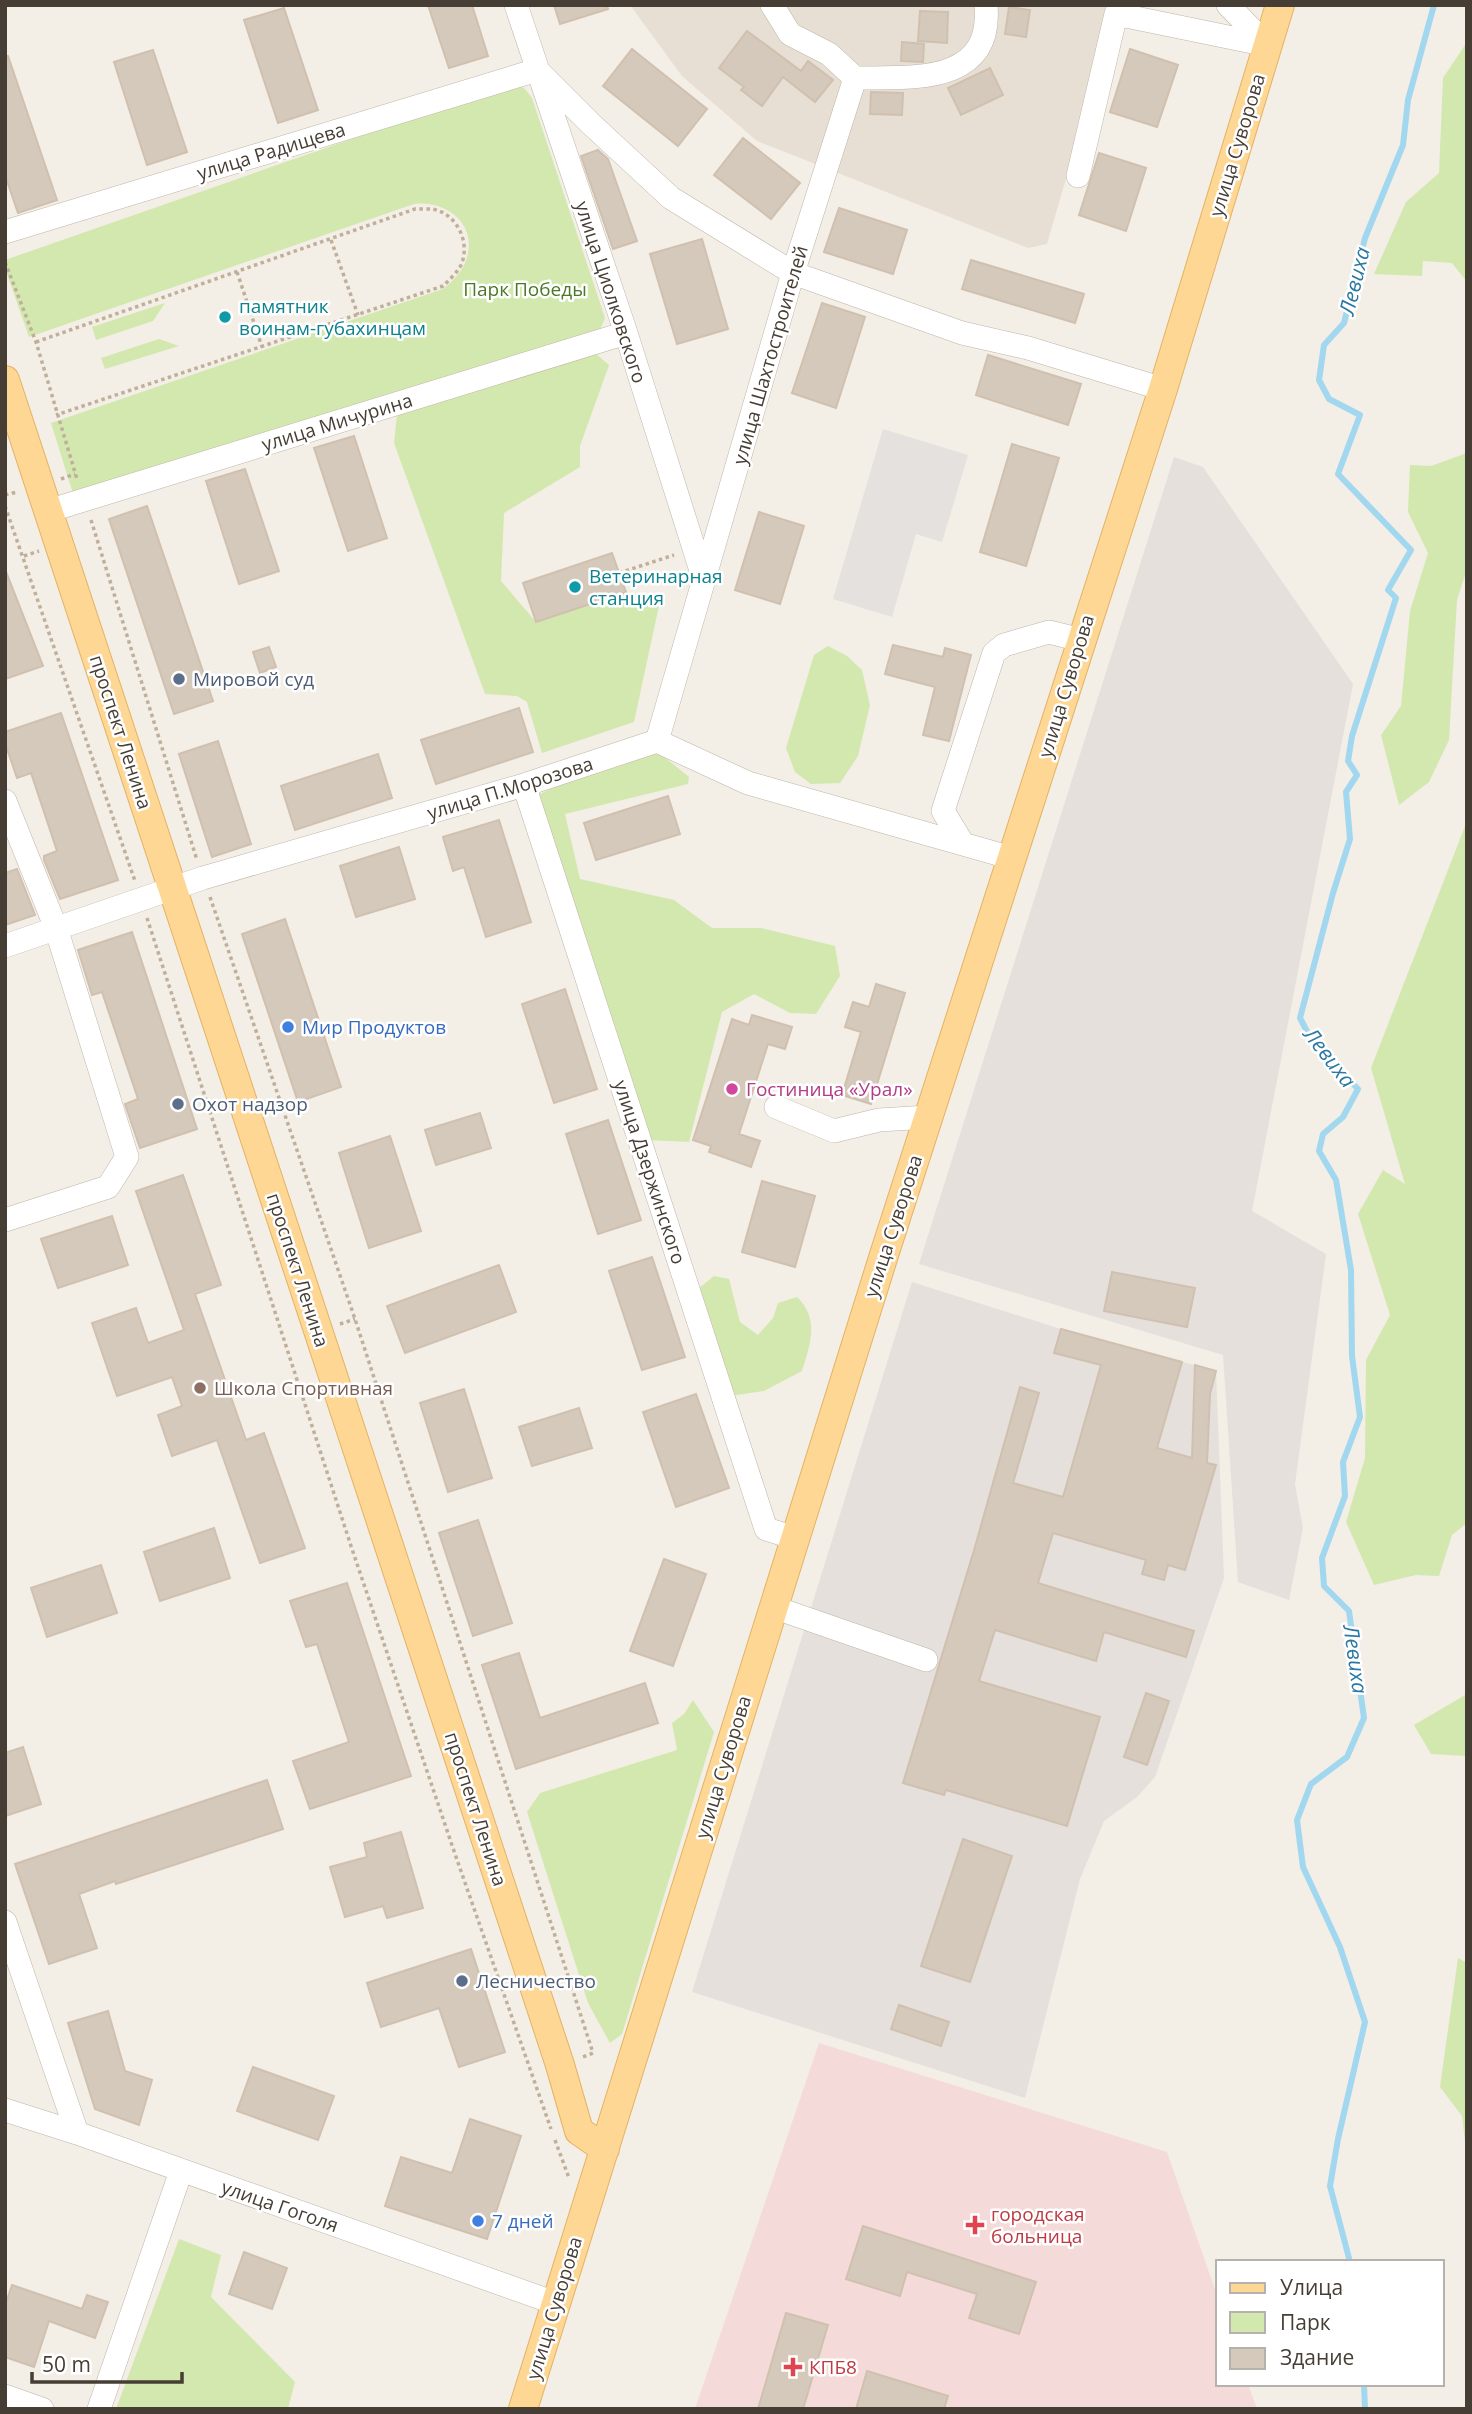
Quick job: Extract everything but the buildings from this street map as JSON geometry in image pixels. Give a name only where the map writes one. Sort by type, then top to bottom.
[{"type":"main road","name":"улица Суворова","points":[[523,2409],[928,1117],[1163,389],[1280,5]]},
{"type":"main road","name":"проспект Ленина","points":[[5,380],[560,2065],[579,2131],[605,2149]]},
{"type":"street","name":"улица Циолковского","points":[[516,5],[626,333],[704,580]]},
{"type":"street","points":[[772,5],[790,34],[829,54],[855,78],[925,76],[952,69],[973,57],[984,37],[986,5]]},
{"type":"street","points":[[1228,5],[1267,45]]},
{"type":"street","points":[[1078,176],[1116,10],[1267,45]]},
{"type":"street","name":"улица Радищева","points":[[5,232],[537,70]]},
{"type":"street","points":[[537,70],[671,198],[793,273],[962,333],[1028,348],[1163,389]]},
{"type":"street","name":"улица Шахтостроителей","points":[[657,741],[793,273],[855,78]]},
{"type":"street","name":"улица Мичурина","points":[[48,511],[626,333]]},
{"type":"street","points":[[963,844],[943,811],[994,653],[1004,645],[1049,632],[1081,640]]},
{"type":"street","points":[[657,741],[748,783],[1012,858]]},
{"type":"street","name":"улица П.Морозова","points":[[5,946],[203,878],[524,785],[657,741]]},
{"type":"street","name":"улица Дзержинского","points":[[524,785],[766,1529],[795,1538]]},
{"type":"street","points":[[5,800],[12,837],[56,928],[127,1157],[108,1187],[5,1220]]},
{"type":"street","points":[[776,1107],[834,1131],[879,1119],[928,1117]]},
{"type":"street","points":[[773,1607],[926,1660]]},
{"type":"street","points":[[5,1922],[77,2133]]},
{"type":"street","name":"улица Гоголя","points":[[5,2110],[77,2133],[555,2303]]},
{"type":"street","points":[[99,2409],[181,2171]]},
{"type":"street","points":[[5,2396],[42,2409]]},
{"type":"path","points":[[36,342],[415,209],[434,209],[447,216],[462,234],[465,244],[461,264],[443,286],[56,415]]},
{"type":"path","points":[[331,240],[358,315]]},
{"type":"path","points":[[5,262],[36,342],[56,415],[203,878],[359,1332],[593,2053],[532,2075]]},
{"type":"path","points":[[237,272],[262,347]]},
{"type":"path","points":[[5,506],[142,899],[351,1546],[569,2178]]},
{"type":"path","points":[[5,523],[11,522]]},
{"type":"path","points":[[619,573],[694,548]]},
{"type":"shaded area","points":[[630,5],[1111,5],[1099,65],[1047,244],[1028,248],[757,141],[682,76]]},
{"type":"shaded area","points":[[883,429],[968,455],[942,542],[916,534],[892,617],[833,599]]},
{"type":"shaded area","points":[[1174,457],[1203,467],[1353,684],[1252,1211],[1326,1254],[1295,1484],[1303,1528],[1289,1600],[1238,1582],[1223,1355],[919,1264]]},
{"type":"shaded area","points":[[912,1282],[1061,1329],[1216,1371],[1224,1578],[1155,1777],[1137,1797],[1104,1821],[1080,1879],[1025,2098],[692,1992]]},
{"type":"shaded area","name":"городская больница","points":[[819,2043],[1167,2152],[1216,2292],[1216,2386],[1249,2386],[1257,2409],[695,2409]]},
{"type":"green space","points":[[1467,5],[1467,282],[1452,263],[1423,261],[1422,276],[1374,274],[1406,202],[1439,173],[1443,78],[1465,45]]},
{"type":"green space","name":"Парк Победы","points":[[515,85],[524,88],[532,98],[605,318],[599,332],[76,503],[51,423],[443,289],[456,278],[465,263],[469,250],[465,227],[458,218],[439,206],[414,204],[29,337],[5,268],[5,260],[495,89]]},
{"type":"green space","points":[[165,303],[153,321],[96,340],[92,327]]},
{"type":"green space","points":[[159,339],[179,346],[105,369],[101,358]]},
{"type":"green space","points":[[589,348],[609,365],[580,446],[580,467],[504,513],[501,581],[536,622],[626,592],[660,601],[634,722],[542,753],[527,702],[517,696],[485,694],[394,443],[397,415]]},
{"type":"green space","points":[[1467,453],[1467,569],[1457,600],[1449,740],[1429,782],[1399,805],[1381,735],[1401,706],[1410,611],[1428,553],[1408,512],[1410,465],[1431,466]]},
{"type":"green space","points":[[828,646],[847,656],[862,670],[870,705],[858,756],[840,783],[811,784],[795,772],[786,748],[814,655]]},
{"type":"green space","points":[[657,751],[689,777],[688,784],[565,814],[580,879],[674,900],[712,928],[761,928],[835,946],[840,976],[816,1014],[790,1013],[754,994],[722,1012],[689,1142],[646,1140],[536,796],[562,783]]},
{"type":"green space","points":[[1467,821],[1467,1523],[1452,1535],[1439,1576],[1416,1575],[1374,1585],[1346,1522],[1365,1458],[1366,1360],[1390,1315],[1358,1214],[1383,1170],[1405,1184],[1371,1068]]},
{"type":"green space","points":[[714,1276],[729,1279],[740,1322],[758,1335],[773,1318],[778,1303],[797,1297],[809,1314],[811,1323],[810,1342],[802,1371],[764,1391],[730,1396],[698,1289]]},
{"type":"green space","points":[[1467,1694],[1467,1756],[1431,1754],[1414,1725]]},
{"type":"green space","points":[[693,1700],[714,1732],[622,2034],[610,2043],[588,2003],[527,1812],[540,1793],[677,1750],[672,1723],[684,1714]]},
{"type":"green space","points":[[1458,1958],[1467,1963],[1467,2158],[1462,2116],[1440,2087]]},
{"type":"green space","points":[[179,2239],[221,2255],[211,2297],[295,2382],[288,2409],[116,2409]]},
{"type":"waterway","name":"Левиха","points":[[1349,2260],[1330,2186],[1365,2022],[1340,1947],[1303,1867],[1297,1820],[1311,1784],[1347,1757],[1364,1718],[1349,1611],[1324,1586],[1322,1558],[1345,1496],[1343,1462],[1360,1417],[1352,1356],[1351,1270],[1336,1180],[1319,1151],[1323,1134],[1343,1117],[1358,1089],[1313,1043],[1300,1018],[1350,839],[1346,792],[1357,775],[1348,761],[1352,736],[1396,598],[1388,590],[1411,550],[1338,474],[1360,415],[1329,399],[1319,380],[1324,345],[1344,323],[1365,238],[1403,145],[1408,100],[1434,5]]},
{"type":"waterway","name":"Левиха","points":[[1364,2386],[1365,2409]]},
{"type":"place","name":"памятник воинам-губахинцам","points":[[225,317]]},
{"type":"place","name":"Ветеринарная станция","points":[[575,587]]},
{"type":"place","name":"Мировой суд","points":[[179,679]]},
{"type":"place","name":"Мир Продуктов","points":[[288,1027]]},
{"type":"place","name":"Гостиница «Урал»","points":[[732,1089]]},
{"type":"place","name":"Охот надзор","points":[[178,1104]]},
{"type":"place","name":"Школа Спортивная","points":[[200,1388]]},
{"type":"place","name":"Лесничество","points":[[462,1981]]},
{"type":"place","name":"7 дней","points":[[478,2221]]},
{"type":"place","name":"городская больница","points":[[975,2225]]},
{"type":"place","name":"КПБ8","points":[[793,2367]]}]
